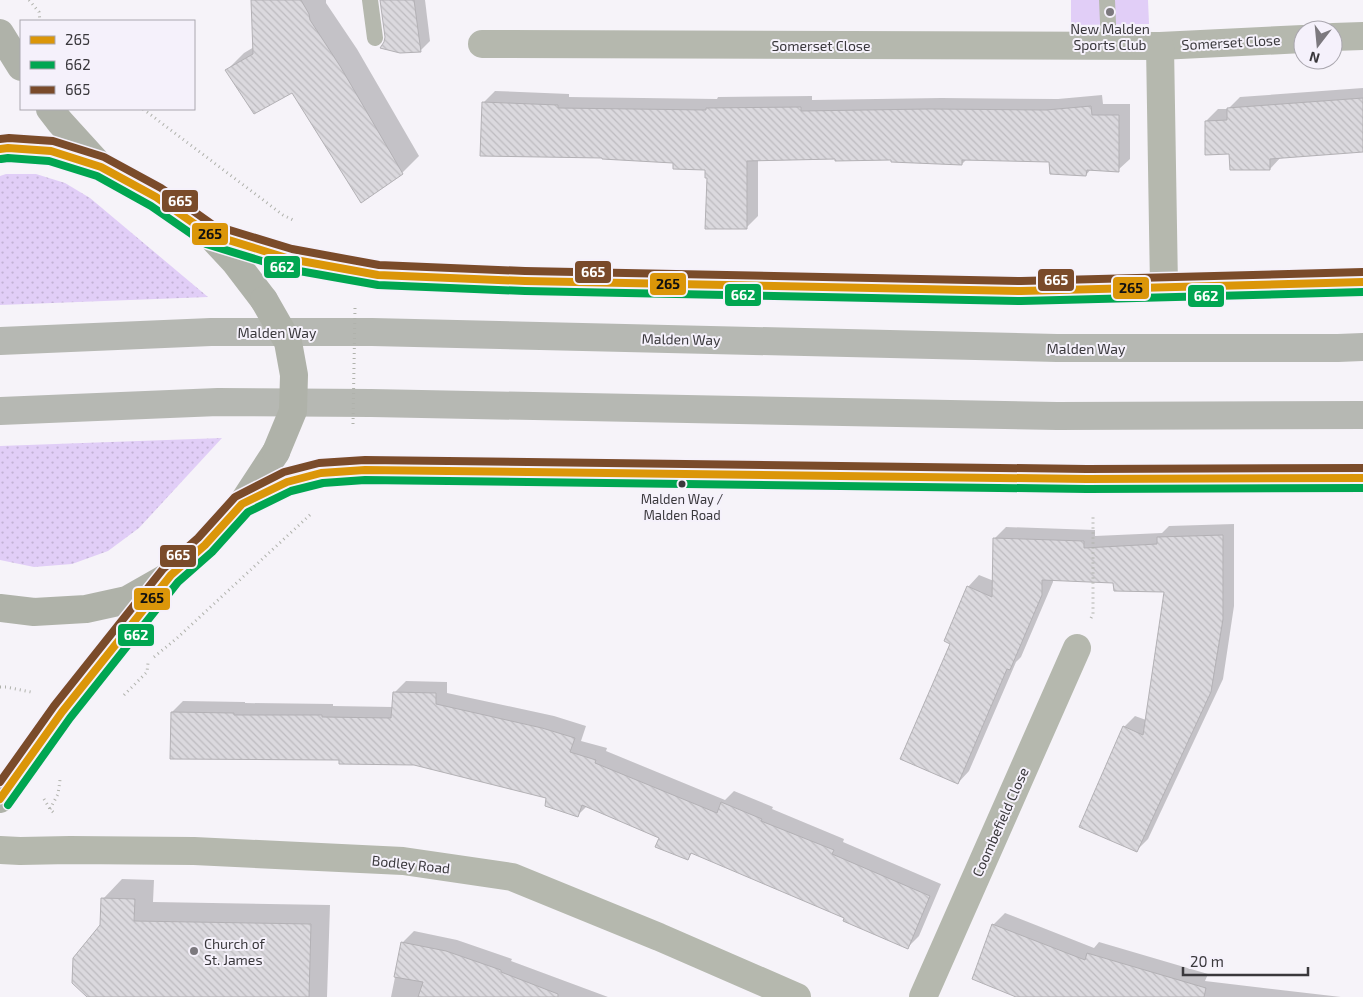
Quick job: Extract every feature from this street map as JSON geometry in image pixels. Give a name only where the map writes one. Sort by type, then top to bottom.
[{"type":"highway","points":[[209,234],[290,259],[378,275],[525,282],[1012,291],[1363,282]]},
{"type":"highway","name":"Malden Way","points":[[0,341],[211,332],[372,332],[1057,348],[1363,347]]},
{"type":"highway","points":[[0,411],[237,402],[1057,416],[1363,415]]},
{"type":"highway","points":[[242,504],[287,482],[321,473],[365,470],[1087,479],[1363,478]]},
{"type":"main road","points":[[0,33],[20,65]]},
{"type":"main road","points":[[51,110],[102,167]]},
{"type":"main road","points":[[0,149],[52,151],[102,167],[156,197],[209,234],[235,262],[264,300],[288,342],[294,375],[292,411],[276,452],[242,504],[205,546],[171,575],[127,600],[86,609],[34,612],[0,608]]},
{"type":"main road","points":[[0,799],[62,712],[171,575]]},
{"type":"street","points":[[1343,37],[1363,36]]},
{"type":"street","name":"Somerset Close","points":[[482,44],[1160,46],[1293,39]]},
{"type":"street","points":[[1160,46],[1164,288]]},
{"type":"street","name":"Coombefield Close","points":[[924,997],[1077,648]]},
{"type":"street","name":"Bodley Road","points":[[0,850],[194,851],[403,861],[512,877],[659,937],[797,997]]},
{"type":"lane","points":[[370,0],[375,38]]},
{"type":"lane","points":[[1107,0],[1109,46]]},
{"type":"path","points":[[29,0],[39,12],[40,20]]},
{"type":"path","points":[[144,110],[283,215],[301,223]]},
{"type":"path","points":[[353,424],[355,308]]},
{"type":"path","points":[[1077,648],[1093,614],[1093,507],[1087,479]]},
{"type":"path","points":[[142,664],[176,639],[315,511]]},
{"type":"path","points":[[129,691],[147,672],[149,660]]},
{"type":"path","points":[[0,688],[6,687],[33,692]]},
{"type":"path","points":[[50,809],[58,794],[60,780],[65,772]]},
{"type":"shaded area","name":"New Malden Sports Club","points":[[1071,0],[1148,0],[1149,24],[1071,25]]},
{"type":"shaded area","points":[[6,174],[36,174],[65,183],[90,198],[208,297],[0,305],[0,176]]},
{"type":"shaded area","points":[[222,438],[139,528],[108,551],[72,564],[34,567],[0,560],[0,446]]},
{"type":"building","points":[[251,0],[301,0],[309,14],[310,20],[340,66],[403,174],[361,203],[292,93],[254,114],[225,70],[253,54]]},
{"type":"building","points":[[380,0],[414,0],[421,52],[400,53],[380,48],[385,37]]},
{"type":"building","points":[[1363,98],[1363,152],[1270,159],[1270,170],[1230,170],[1229,154],[1205,155],[1205,121],[1227,120],[1227,108]]},
{"type":"building","points":[[482,102],[558,105],[558,108],[706,110],[706,108],[801,107],[801,111],[1046,110],[1091,106],[1092,115],[1119,115],[1119,172],[1087,170],[1086,176],[1050,174],[1049,162],[962,160],[962,165],[891,162],[891,160],[747,161],[747,229],[705,229],[707,178],[705,178],[705,170],[673,169],[673,163],[602,158],[480,156]]},
{"type":"building","points":[[1223,535],[1223,619],[1211,692],[1137,852],[1079,827],[1123,726],[1143,735],[1164,592],[1114,591],[1113,583],[1042,580],[1042,595],[1010,670],[1007,669],[958,784],[900,759],[950,644],[944,641],[967,586],[992,597],[993,538],[1084,541],[1084,548],[1157,544],[1157,537]]},
{"type":"building","points":[[393,692],[436,693],[436,704],[542,728],[575,738],[570,752],[596,760],[595,763],[717,813],[721,802],[762,819],[761,821],[834,850],[832,854],[930,896],[908,949],[843,921],[844,918],[691,853],[688,860],[655,847],[659,838],[582,805],[578,817],[545,806],[546,798],[414,765],[339,764],[339,760],[170,759],[171,712],[391,718]]},
{"type":"building","name":"Church of St. James","points":[[101,898],[135,899],[134,921],[311,924],[309,997],[87,997],[72,983],[73,958],[100,925]]},
{"type":"building","points":[[992,924],[1085,960],[1087,953],[1206,988],[1204,997],[1016,997],[972,979]]},
{"type":"building","points":[[401,942],[446,951],[501,970],[501,972],[558,994],[558,997],[418,997],[423,982],[394,977]]},
{"type":"transit line","name":"665","points":[[0,139],[53,141],[104,157],[161,188],[213,225],[292,249],[379,265],[525,271],[1021,281],[1363,272]]},
{"type":"transit line","name":"265","points":[[0,149],[51,151],[101,167],[156,197],[209,234],[290,259],[378,275],[525,281],[1021,291],[1363,282]]},
{"type":"transit line","name":"662","points":[[1,159],[49,161],[97,176],[151,206],[206,244],[288,269],[378,285],[525,291],[1021,301],[1363,292]]},
{"type":"transit line","name":"665","points":[[0,782],[54,706],[163,569],[198,538],[235,497],[284,472],[319,463],[365,460],[1087,469],[1363,468]]},
{"type":"transit line","name":"265","points":[[0,799],[62,712],[171,575],[205,545],[242,504],[287,482],[321,473],[365,470],[1087,479],[1363,478]]},
{"type":"transit line","name":"662","points":[[8,805],[70,718],[178,582],[212,552],[248,512],[291,491],[323,483],[365,480],[1087,489],[1363,488]]},
{"type":"place","name":"New Malden Sports Club","points":[[1110,12]]},
{"type":"place","name":"Malden Way / Malden Road","points":[[682,484]]},
{"type":"place","name":"Church of St. James","points":[[194,951]]}]
